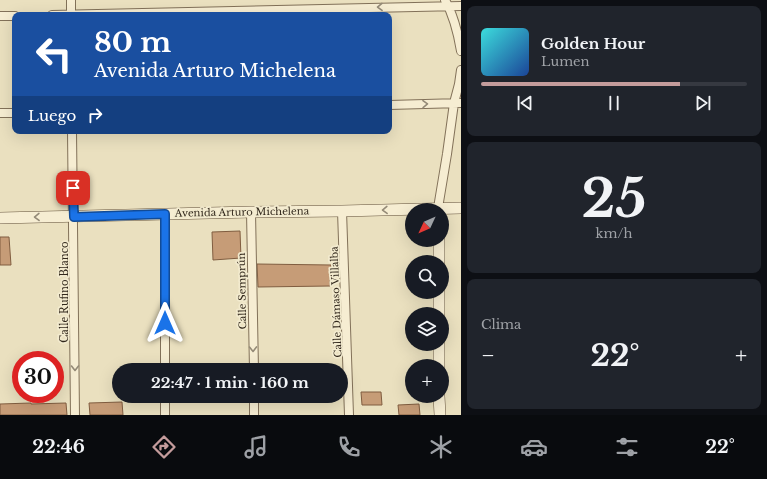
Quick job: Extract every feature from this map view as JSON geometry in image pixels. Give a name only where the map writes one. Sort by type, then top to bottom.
[{"type":"street","points":[[70,0],[71,12]]},
{"type":"street","points":[[447,3],[458,33],[461,51]]},
{"type":"street","points":[[165,12],[447,3],[461,6]]},
{"type":"street","points":[[0,16],[12,16]]},
{"type":"street","points":[[439,203],[457,103],[461,70]]},
{"type":"street","points":[[392,105],[457,103]]},
{"type":"street","points":[[0,113],[12,113]]},
{"type":"street","name":"Calle Rufino Blanco","points":[[72,134],[75,415]]},
{"type":"street","name":"Avenida Arturo Michelena","points":[[449,209],[461,208]]},
{"type":"street","name":"Avenida Arturo Michelena","points":[[0,218],[405,210]]},
{"type":"street","name":"Calle Dámaso Villalba","points":[[342,211],[349,415]]},
{"type":"street","name":"Calle Semprún","points":[[251,212],[254,363]]},
{"type":"street","points":[[165,214],[165,363]]},
{"type":"street","points":[[165,403],[165,415]]},
{"type":"street","points":[[254,403],[254,415]]},
{"type":"street","points":[[439,403],[440,415]]},
{"type":"building","points":[[240,231],[241,258],[213,260],[212,232]]},
{"type":"building","points":[[0,237],[9,237],[11,265],[0,265]]},
{"type":"building","points":[[257,264],[331,265],[330,286],[258,287]]},
{"type":"building","points":[[361,392],[381,392],[382,405],[362,405]]},
{"type":"building","points":[[66,403],[67,415],[0,415],[0,404]]},
{"type":"building","points":[[89,403],[122,403],[123,415],[90,415]]},
{"type":"building","points":[[419,404],[420,415],[399,415],[398,405]]},
{"type":"route","points":[[73,188],[74,217],[165,214],[165,323]]}]
